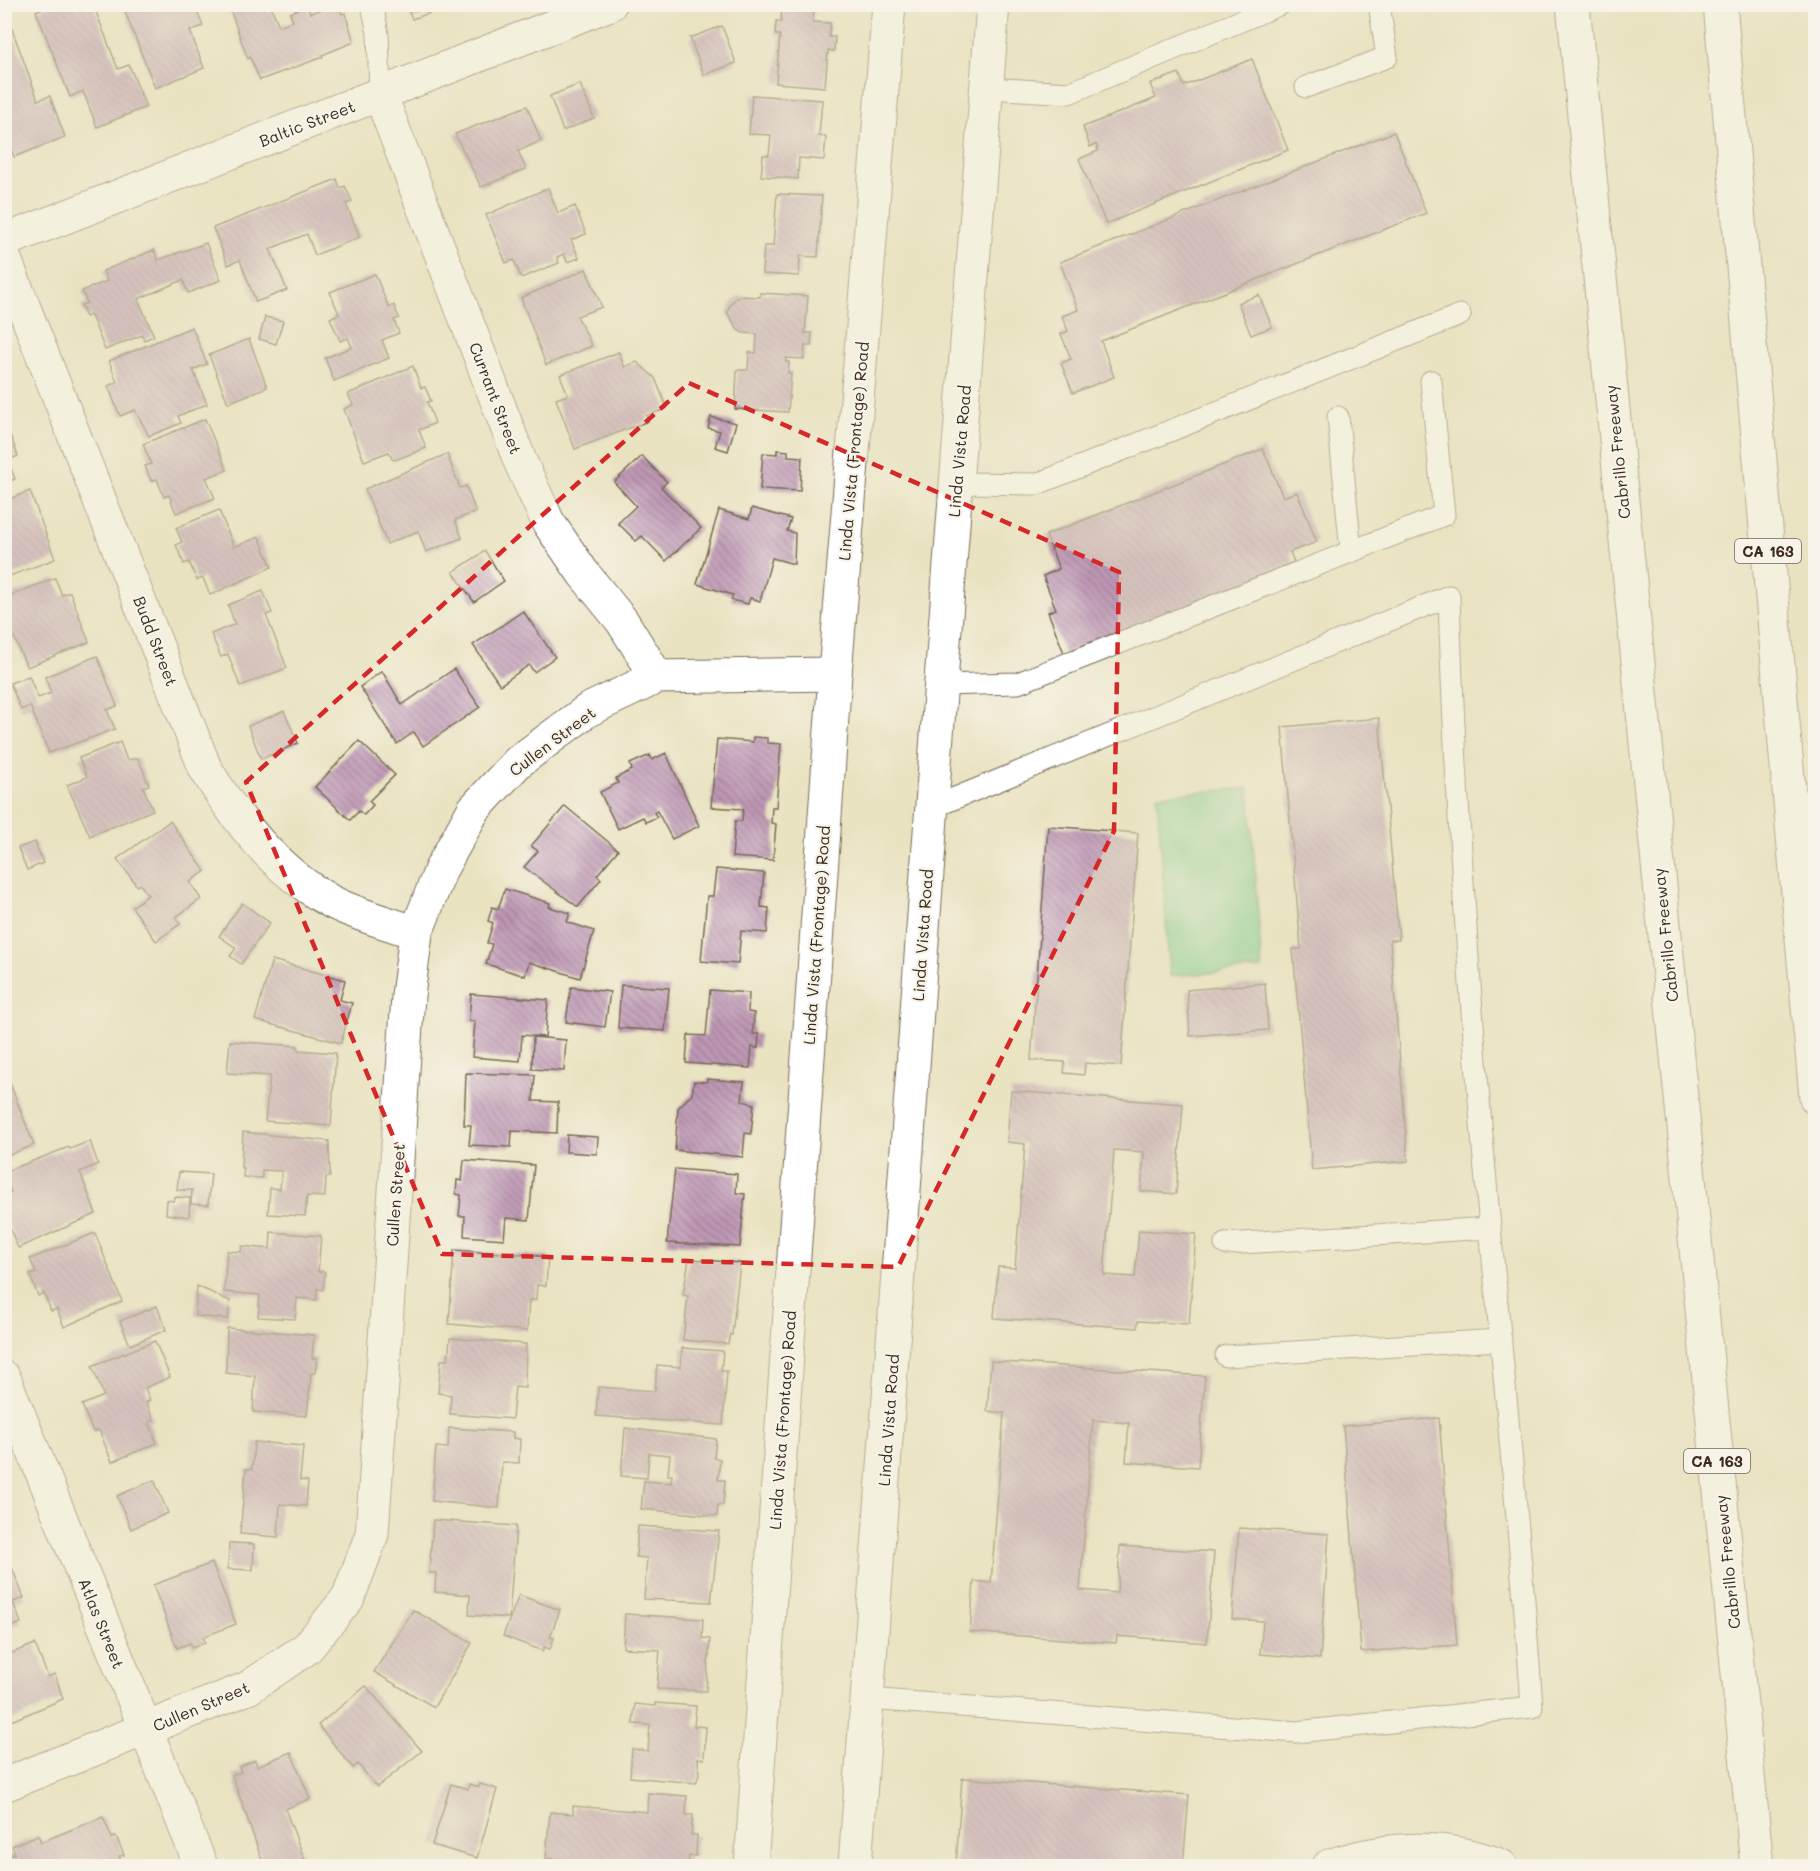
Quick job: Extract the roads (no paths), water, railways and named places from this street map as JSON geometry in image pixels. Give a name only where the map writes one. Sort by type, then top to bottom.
[{"type":"main road","name":"Baltic Street","points":[[4,241],[610,4]]},
{"type":"main road","name":"Linda Vista (Frontage) Road","points":[[751,1866],[835,674],[889,4]]},
{"type":"main road","name":"Linda Vista Road","points":[[855,1866],[931,808],[993,4]]},
{"type":"main road","name":"Cabrillo Freeway","points":[[1573,4],[1757,1866]]},
{"type":"main road","name":"CA 163","points":[[1720,4],[1815,1098]]},
{"type":"main road","name":"Currant Street","points":[[381,94],[520,461],[548,522],[583,573],[622,621],[657,677]]},
{"type":"main road","name":"Budd Street","points":[[4,257],[205,768],[231,811],[279,865],[331,901],[416,933]]},
{"type":"main road","name":"Cullen Street","points":[[4,1785],[248,1688],[307,1648],[348,1598],[372,1534],[408,996],[416,933],[441,870],[474,809],[518,762],[588,710],[657,677],[835,674]]},
{"type":"main road","name":"Atlas Street","points":[[4,1378],[144,1730],[201,1866]]},
{"type":"main road","points":[[1329,1866],[1388,1851],[1416,1850],[1467,1855],[1501,1866]]},
{"type":"lane","points":[[372,4],[378,34],[381,94]]},
{"type":"lane","points":[[987,88],[1069,93],[1281,4]]},
{"type":"lane","points":[[1306,87],[1387,57],[1379,4]]},
{"type":"lane","points":[[956,483],[1037,484],[1460,315]]},
{"type":"lane","points":[[941,685],[1018,683],[1444,514],[1431,381]]},
{"type":"lane","points":[[1338,417],[1351,552]]},
{"type":"lane","points":[[868,1700],[1298,1732],[1532,1707],[1524,1579],[1490,1228],[1453,726],[1449,596],[931,808]]},
{"type":"lane","points":[[1225,1244],[1490,1228]]},
{"type":"lane","points":[[1226,1356],[1501,1340]]}]
